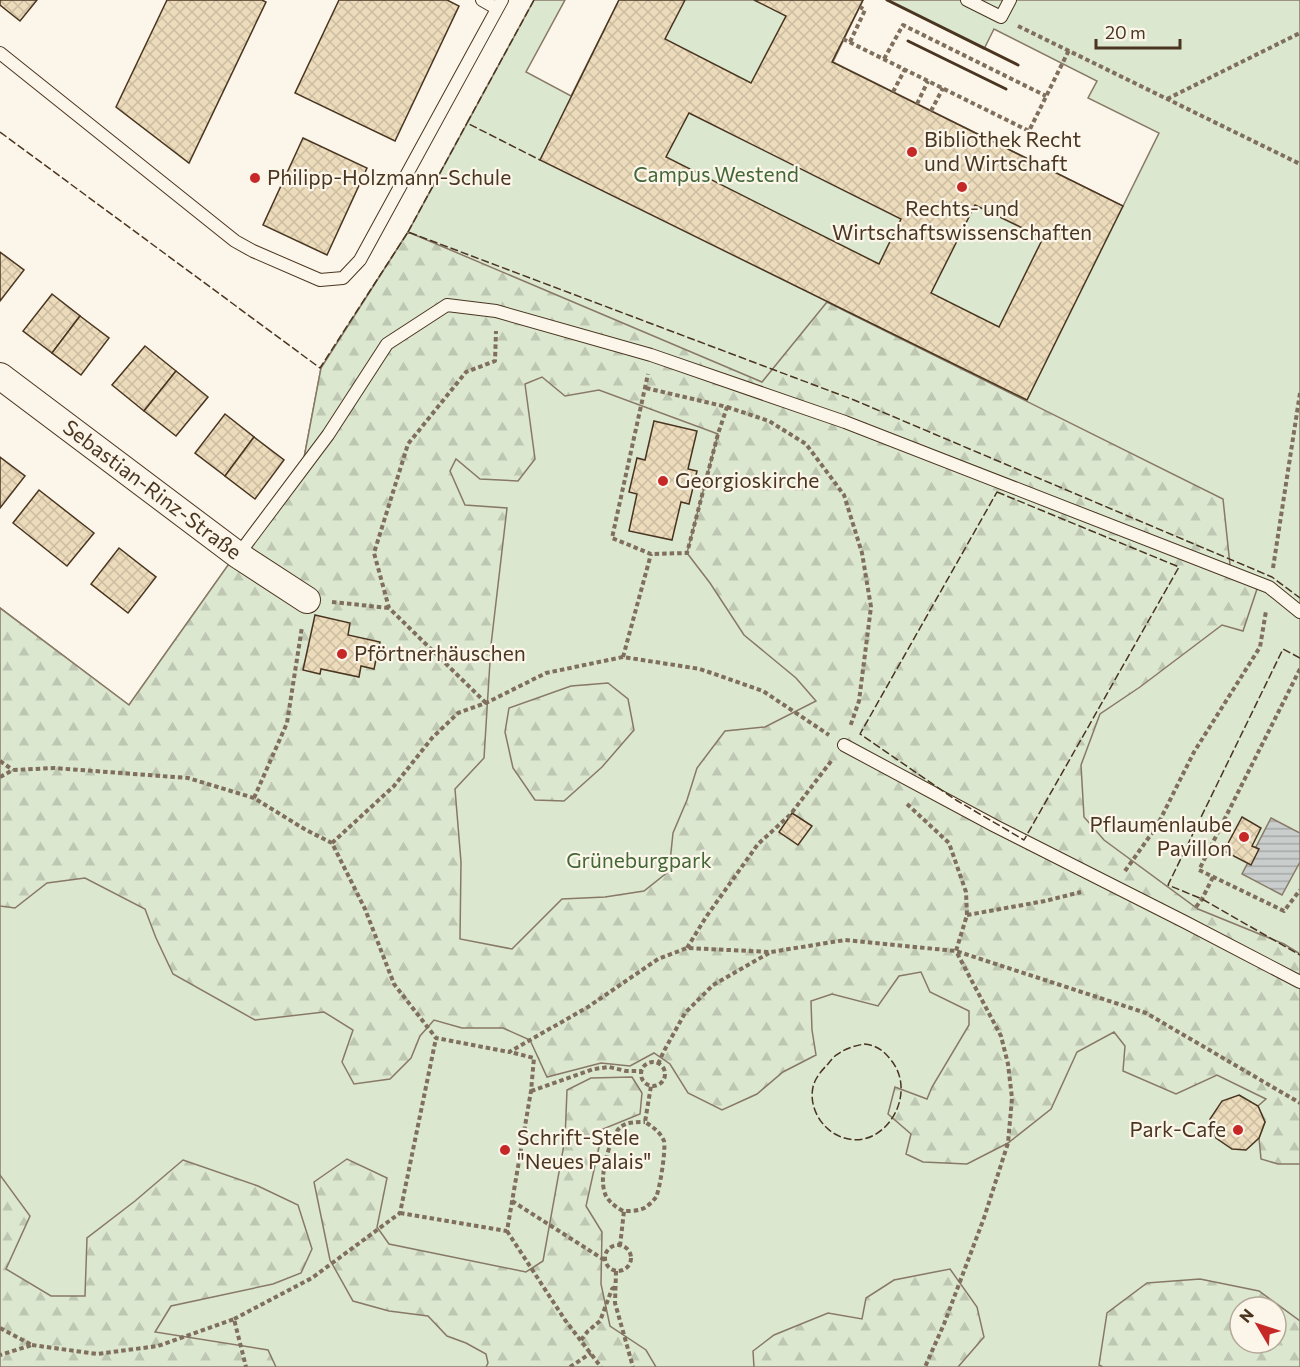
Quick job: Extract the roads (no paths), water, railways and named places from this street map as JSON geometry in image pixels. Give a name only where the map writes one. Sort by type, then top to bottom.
[{"type":"street","name":"Sebastian-Rinz-Straße","points":[[0,376],[238,555],[307,600]]},
{"type":"lane","points":[[0,53],[235,241],[320,280],[343,278],[360,260],[499,4],[482,0]]},
{"type":"lane","points":[[967,0],[1001,17],[1010,0]]},
{"type":"lane","points":[[238,555],[328,435],[387,344],[447,305],[496,311],[651,356],[845,422],[1269,587],[1300,612]]},
{"type":"lane","points":[[844,745],[995,826],[1300,982]]},
{"type":"place","name":"Bibliothek Recht und Wirtschaft","points":[[912,152]]},
{"type":"place","name":"Philipp-Holzmann-Schule","points":[[255,178]]},
{"type":"place","name":"Rechts- und Wirtschaftswissenschaften","points":[[962,187]]},
{"type":"place","name":"Georgioskirche","points":[[663,481]]},
{"type":"place","name":"Pförtnerhäuschen","points":[[342,654]]},
{"type":"place","name":"Pflaumenlaube Pavillon","points":[[1244,837]]},
{"type":"place","name":"Park-Cafe","points":[[1238,1130]]},
{"type":"place","name":"Schrift-Stele \"Neues Palais\"","points":[[505,1150]]},
{"type":"park label","name":"Campus Westend","points":[[716,175]]},
{"type":"park label","name":"Grüneburgpark","points":[[639,861]]}]
